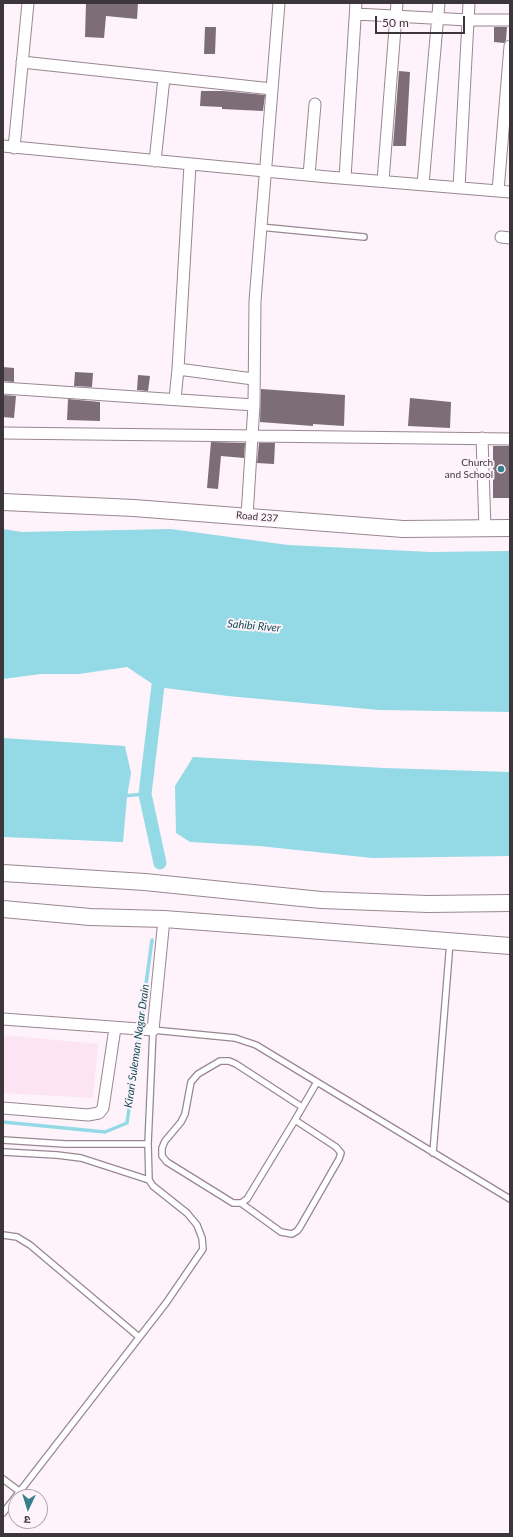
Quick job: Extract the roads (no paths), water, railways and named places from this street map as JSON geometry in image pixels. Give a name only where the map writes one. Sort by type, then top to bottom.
[{"type":"street","points":[[28,3],[22,62],[8,147],[190,165],[510,192]]},
{"type":"street","points":[[247,516],[254,404],[254,301],[279,3]]},
{"type":"street","points":[[383,181],[397,3]]},
{"type":"street","points":[[423,184],[439,3]]},
{"type":"street","points":[[459,188],[469,3]]},
{"type":"street","points":[[345,178],[356,9],[396,16],[468,20],[510,20]]},
{"type":"street","points":[[498,191],[510,46]]},
{"type":"street","points":[[22,62],[272,89]]},
{"type":"street","points":[[155,161],[164,78]]},
{"type":"street","points":[[309,175],[315,104]]},
{"type":"street","points":[[176,399],[190,165]]},
{"type":"street","points":[[178,369],[253,379]]},
{"type":"street","points":[[3,388],[254,404]]},
{"type":"street","points":[[3,433],[510,439]]},
{"type":"street","points":[[482,438],[485,529]]},
{"type":"street","name":"Road 237","points":[[3,502],[134,508],[395,529],[510,528]]},
{"type":"street","points":[[3,873],[145,882],[321,900],[428,904],[510,903]]},
{"type":"street","points":[[3,909],[90,917],[164,919],[450,940],[510,946]]},
{"type":"street","points":[[3,1019],[148,1030],[164,919]]},
{"type":"street","points":[[3,1108],[88,1115],[99,1113],[103,1108],[119,1028]]},
{"type":"lane","points":[[260,227],[364,237]]},
{"type":"lane","points":[[433,1153],[450,940]]},
{"type":"lane","points":[[21,1489],[166,1304],[203,1249],[202,1238],[197,1225],[187,1213],[153,1186],[149,1180],[148,1030],[235,1038],[247,1042],[317,1082],[510,1199]]},
{"type":"lane","points":[[294,1120],[336,1147],[341,1153],[300,1227],[292,1234],[280,1232],[241,1204],[233,1203],[168,1162],[162,1156],[162,1148],[165,1141],[181,1122],[185,1114],[190,1087],[194,1077],[218,1062],[229,1061],[236,1064],[302,1107]]},
{"type":"lane","points":[[241,1204],[247,1199],[317,1082]]},
{"type":"lane","points":[[3,1140],[65,1144],[148,1144]]},
{"type":"lane","points":[[3,1152],[81,1158],[149,1180]]},
{"type":"lane","points":[[3,1235],[17,1238],[30,1245],[139,1337]]},
{"type":"lane","points":[[3,1479],[16,1489]]},
{"type":"water","name":"Sahibi River","points":[[3,529],[22,532],[171,529],[288,545],[430,552],[510,551],[510,712],[379,710],[228,696],[157,687],[127,667],[79,674],[41,674],[3,679]]},
{"type":"water","points":[[3,738],[125,746],[131,773],[127,797],[123,842],[3,837]]},
{"type":"water","points":[[193,757],[384,768],[510,772],[510,856],[372,858],[259,846],[190,842],[176,833],[175,786]]},
{"type":"waterway","points":[[160,669],[145,794],[160,863]]},
{"type":"waterway","points":[[123,796],[145,794]]},
{"type":"waterway","name":"Kirari Suleman Nagar Drain","points":[[3,1122],[105,1132],[127,1123],[152,940]]},
{"type":"place","name":"Church and School","points":[[501,469]]}]
